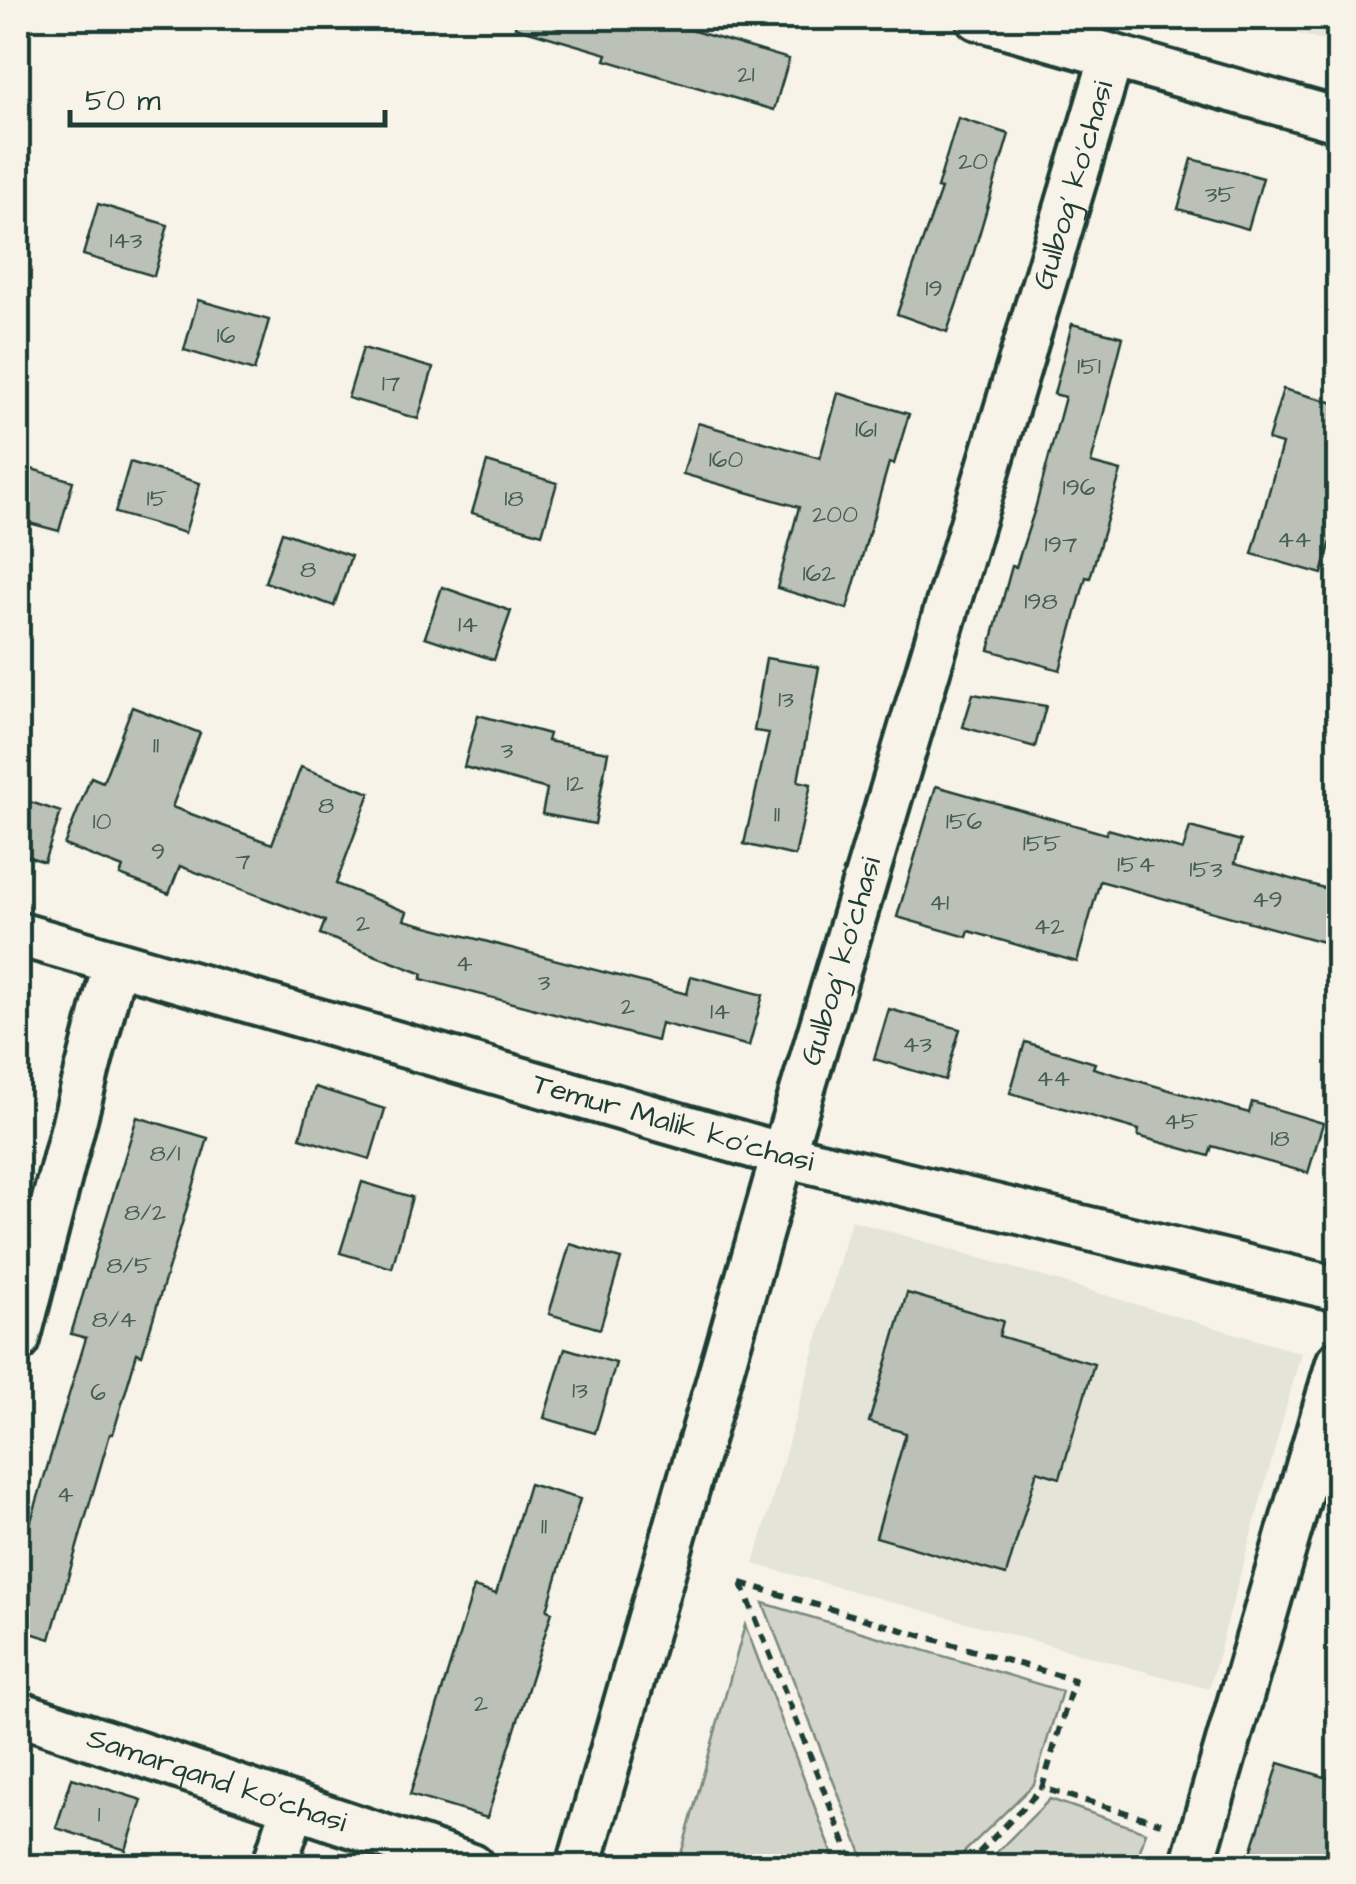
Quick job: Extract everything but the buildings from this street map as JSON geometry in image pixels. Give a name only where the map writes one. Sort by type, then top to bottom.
[{"type":"street","points":[[978,18],[1338,120]]},
{"type":"street","name":"Gulbog' ko'chasi","points":[[579,1866],[783,1155],[1112,56]]},
{"type":"street","name":"Temur Malik ko'chasi","points":[[18,934],[783,1155],[1338,1289]]},
{"type":"street","points":[[18,1340],[115,964]]},
{"type":"street","points":[[1192,1866],[1338,1363]]},
{"type":"street","name":"Samarqand ko'chasi","points":[[18,1713],[472,1866]]},
{"type":"street","points":[[274,1866],[294,1806]]},
{"type":"path","points":[[854,1866],[742,1583],[1074,1680],[1042,1788],[966,1866]]},
{"type":"path","points":[[1042,1788],[1162,1822]]},
{"type":"shaded area","points":[[1237,18],[1338,18],[1338,44]]},
{"type":"shaded area","points":[[851,1220],[1301,1353],[1209,1689],[754,1564]]},
{"type":"shaded area","points":[[763,1603],[1062,1691],[1034,1784],[950,1866],[862,1854]]},
{"type":"shaded area","points":[[745,1625],[835,1860],[825,1866],[678,1865]]},
{"type":"shaded area","points":[[1050,1799],[1146,1832],[1135,1866],[983,1866]]}]
